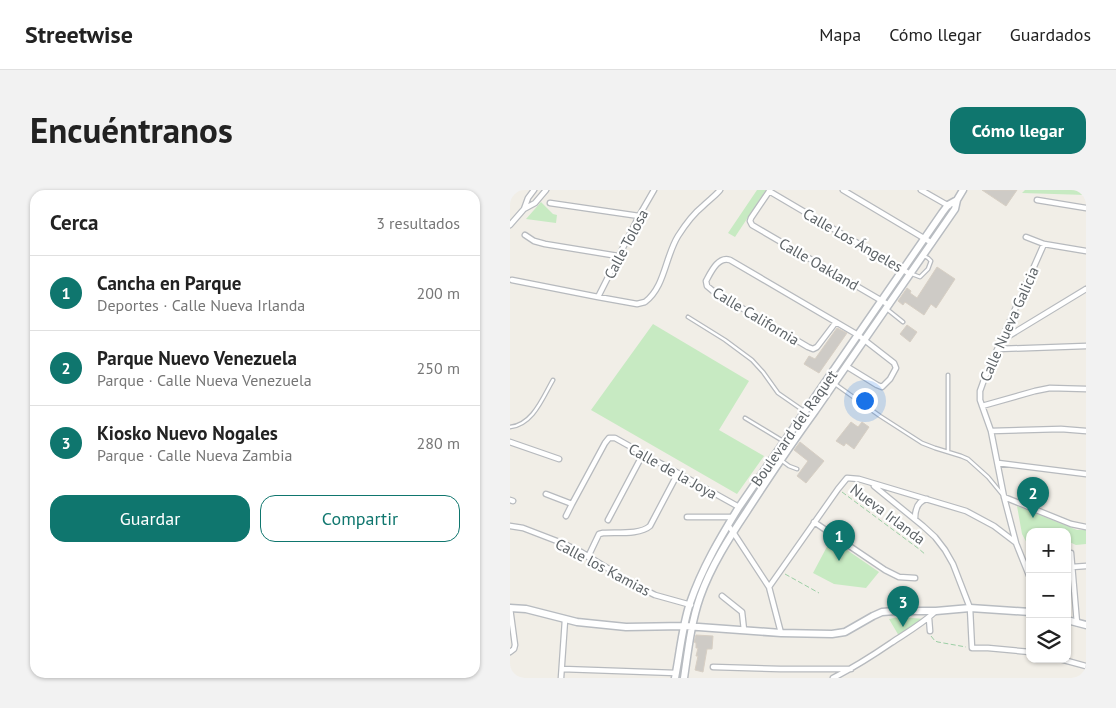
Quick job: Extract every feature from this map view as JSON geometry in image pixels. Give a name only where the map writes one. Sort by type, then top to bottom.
[{"type":"street","points":[[524,209],[528,198],[534,190]]},
{"type":"street","points":[[510,225],[524,209],[535,203],[546,190]]},
{"type":"street","name":"Calle Tolosa","points":[[598,298],[618,256],[654,190]]},
{"type":"street","points":[[512,280],[598,298],[637,304],[645,302],[658,286],[673,246],[690,218],[720,190]]},
{"type":"street","points":[[843,190],[932,243]]},
{"type":"street","points":[[921,190],[955,209]]},
{"type":"street","name":"Boulevard del Raquet","points":[[676,675],[701,574],[728,525],[806,412],[846,366],[865,340],[955,209],[957,200],[963,190]]},
{"type":"street","name":"Calle Oakland","points":[[769,191],[751,218],[750,223],[882,300],[888,307]]},
{"type":"street","name":"Calle Los Ángeles","points":[[769,191],[910,274]]},
{"type":"street","name":"Boulevard del Raquet","points":[[693,605],[700,596],[714,564],[733,532],[831,381],[858,335],[948,205],[957,200]]},
{"type":"street","points":[[1037,200],[1086,208]]},
{"type":"street","points":[[550,203],[639,216]]},
{"type":"street","points":[[525,235],[534,241],[545,244],[618,256]]},
{"type":"street","points":[[1026,237],[1044,244],[1086,252]]},
{"type":"street","name":"Calle Nueva Galicia","points":[[1028,573],[1016,543],[1004,497],[991,431],[982,406],[980,391],[1044,244]]},
{"type":"street","name":"Calle California","points":[[836,322],[818,347],[813,349],[713,291],[707,286],[706,282],[719,261],[726,258],[730,260],[836,322],[858,335],[896,365],[896,368],[890,379],[882,387],[846,366]]},
{"type":"street","points":[[1001,340],[1086,289]]},
{"type":"street","points":[[998,349],[1086,346]]},
{"type":"street","points":[[982,406],[1042,390],[1086,389]]},
{"type":"street","points":[[991,431],[1061,428],[1086,431]]},
{"type":"street","name":"Calle de la Joya","points":[[572,504],[607,440],[615,438],[739,507]]},
{"type":"street","points":[[510,442],[559,459]]},
{"type":"street","points":[[608,520],[643,454]]},
{"type":"street","points":[[998,463],[1086,474]]},
{"type":"street","points":[[588,556],[599,534],[647,529],[678,473]]},
{"type":"street","points":[[769,587],[847,478],[859,479],[966,511],[994,526],[1016,543]]},
{"type":"street","points":[[871,483],[935,537],[945,550],[953,564],[970,608],[972,648],[1026,652]]},
{"type":"street","points":[[546,494],[572,504],[566,516]]},
{"type":"street","points":[[1004,497],[1071,524],[1086,527]]},
{"type":"street","points":[[915,519],[919,503],[928,499]]},
{"type":"street","points":[[687,517],[733,517]]},
{"type":"street","points":[[814,522],[885,570],[899,577],[914,578]]},
{"type":"street","points":[[728,525],[769,587],[781,633]]},
{"type":"street","name":"Calle los Kamias","points":[[510,526],[523,528],[562,543],[588,556],[635,586],[655,595],[693,605]]},
{"type":"street","points":[[1071,553],[1077,623]]},
{"type":"street","points":[[1072,567],[1086,566]]},
{"type":"street","points":[[722,596],[742,612],[744,630]]},
{"type":"street","points":[[510,652],[514,649],[515,645],[510,608],[532,610],[577,622],[626,627],[688,627],[832,634],[845,632],[882,612],[936,612],[970,608],[1026,612]]},
{"type":"street","points":[[833,678],[851,669],[936,612]]},
{"type":"street","points":[[929,618],[930,631]]},
{"type":"street","points":[[561,678],[565,620]]},
{"type":"street","points":[[1071,621],[1086,625]]},
{"type":"street","name":"Boulevard del Raquet","points":[[684,678],[688,627]]},
{"type":"street","points":[[1071,662],[1086,666]]},
{"type":"street","points":[[713,666],[780,669],[851,669]]},
{"type":"street","points":[[562,669],[676,675]]},
{"type":"lane","points":[[910,274],[920,277],[928,268],[931,261],[923,255]]},
{"type":"lane","points":[[888,307],[903,322]]},
{"type":"lane","points":[[688,317],[725,340],[752,360],[778,393],[806,412]]},
{"type":"lane","points":[[948,375],[948,452]]},
{"type":"lane","points":[[510,427],[527,420],[534,412],[553,380]]},
{"type":"lane","points":[[831,381],[915,439],[928,446],[968,459],[996,486],[1004,497]]},
{"type":"lane","points":[[745,418],[785,441]]},
{"type":"lane","points":[[780,460],[797,469]]},
{"type":"path","name":"Nueva Irlanda","points":[[838,489],[926,555]]},
{"type":"path","points":[[780,572],[819,593]]},
{"type":"path","points":[[930,631],[930,635],[935,641],[972,648]]},
{"type":"green space","points":[[757,190],[766,190],[735,237],[728,233]]},
{"type":"green space","points":[[1025,190],[1086,190],[1086,195],[1022,193]]},
{"type":"green space","points":[[541,202],[553,214],[557,215],[556,223],[526,219]]},
{"type":"green space","points":[[653,324],[749,381],[719,430],[764,456],[737,494],[591,410]]},
{"type":"green space","points":[[1017,506],[1077,530],[1086,530],[1086,544],[1076,545],[1071,543],[1071,528],[1026,528],[1026,542],[1022,534]]},
{"type":"green space","points":[[831,539],[879,572],[866,588],[834,584],[813,573]]},
{"type":"green space","points":[[899,617],[925,619],[899,636],[889,619]]},
{"type":"building","points":[[982,190],[1017,190],[1006,206]]},
{"type":"building","points":[[937,267],[955,279],[936,308],[931,304],[924,315],[905,302],[903,305],[898,301],[907,288],[917,298]]},
{"type":"building","points":[[907,325],[917,332],[910,342],[900,334]]},
{"type":"building","points":[[837,328],[847,333],[819,373],[804,364],[809,356],[815,359]]},
{"type":"building","points":[[851,422],[858,427],[862,422],[869,427],[854,449],[846,443],[844,446],[836,441]]},
{"type":"building","points":[[800,442],[824,461],[806,483],[797,476],[808,461],[794,450]]},
{"type":"building","points":[[696,635],[713,636],[712,649],[707,649],[703,672],[695,670],[698,656],[696,656],[698,648],[696,648],[696,643],[694,642]]},
{"type":"place","name":"Parque Nuevo Venezuela","points":[[1033,518]]},
{"type":"place","name":"Cancha en Parque","points":[[839,561]]},
{"type":"place","name":"Kiosko Nuevo Nogales","points":[[903,627]]}]
